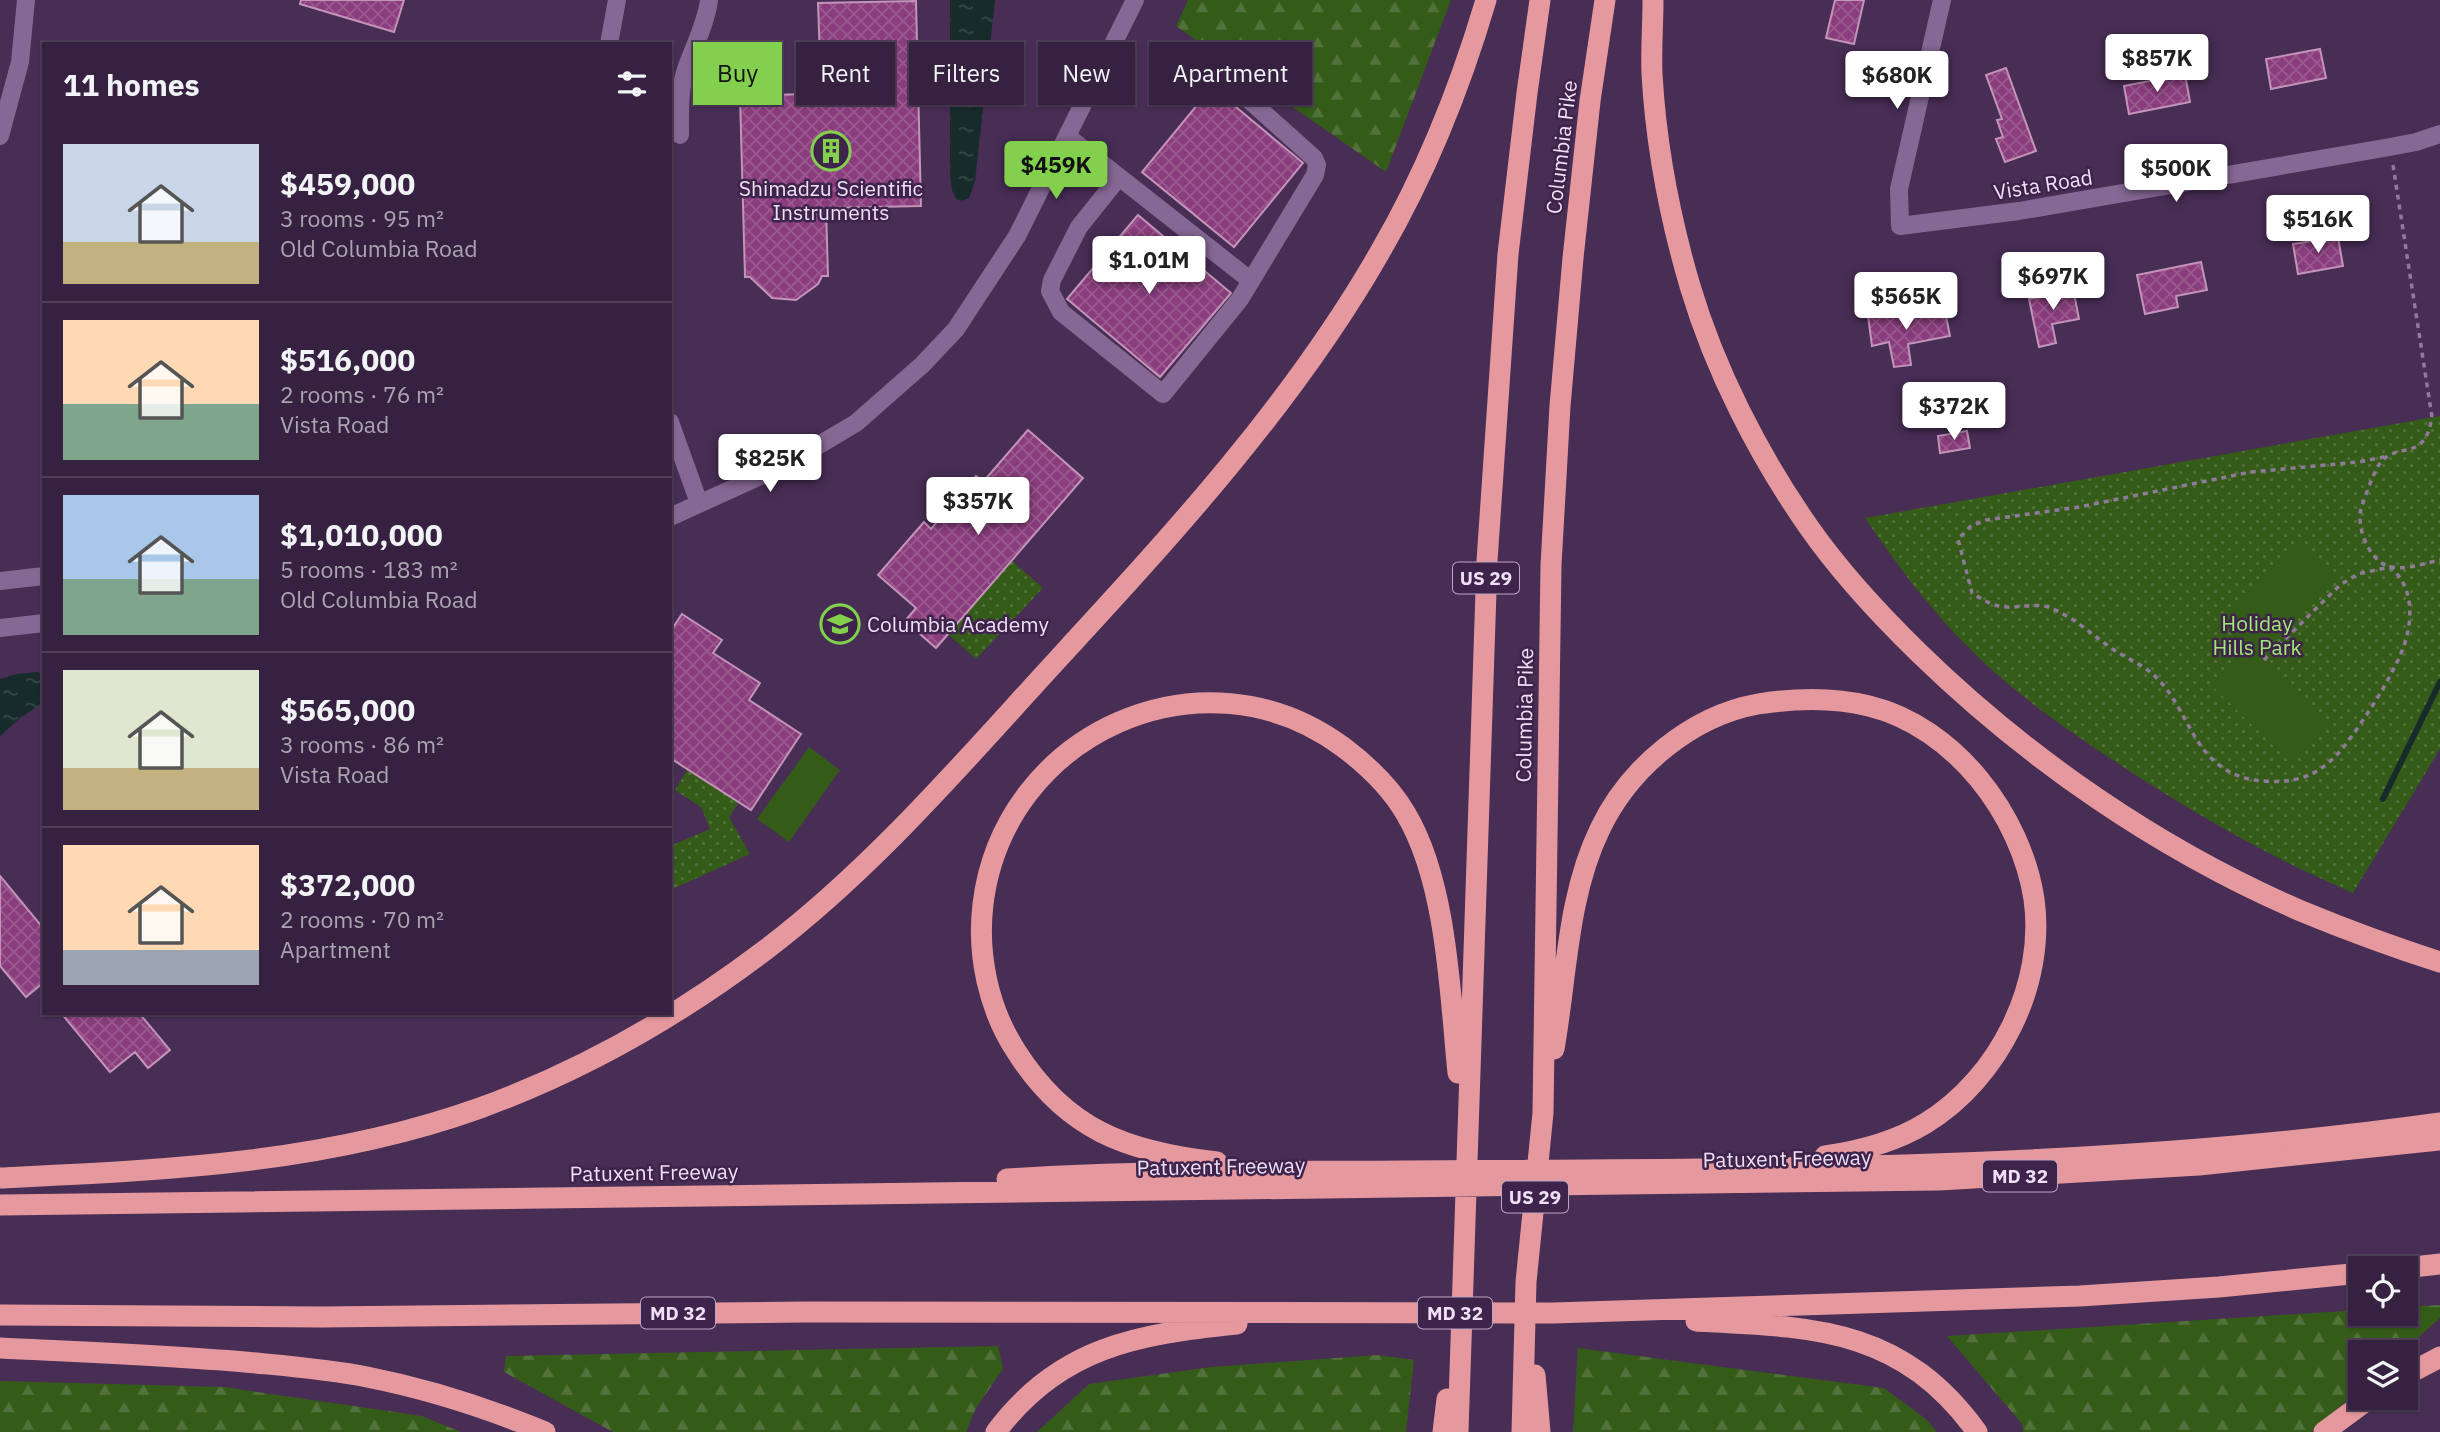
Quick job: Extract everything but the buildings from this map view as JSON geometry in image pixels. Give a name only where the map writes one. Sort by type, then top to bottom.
[{"type":"highway","points":[[672,1014],[766,950],[839,888],[893,836],[1100,614],[1267,417],[1337,321],[1380,254],[1418,182],[1453,102],[1486,0]]},
{"type":"highway","name":"Columbia Pike","points":[[1458,1432],[1487,561],[1510,240],[1540,0]]},
{"type":"highway","name":"Columbia Pike","points":[[1522,1432],[1526,1282],[1543,1113],[1552,551],[1560,406],[1590,101],[1605,0]]},
{"type":"highway","points":[[1653,0],[1653,74],[1660,147],[1672,214],[1690,287],[1714,353],[1764,455],[1808,527],[1850,580],[1895,630],[1949,682],[2006,731],[2066,777],[2137,824],[2209,866],[2299,910],[2379,942],[2440,962]]},
{"type":"highway","points":[[1543,1113],[1563,999],[1574,904],[1600,828],[1640,771],[1674,741],[1707,721],[1743,707],[1786,699],[1825,698],[1872,706],[1907,721],[1939,741],[1970,767],[1994,797],[2014,830],[2034,901],[2034,943],[2029,981],[2017,1015],[2000,1050],[1980,1076],[1927,1122],[1895,1139],[1867,1149],[1828,1156],[1599,1177]]},
{"type":"highway","points":[[1403,1180],[1155,1153],[1119,1141],[1082,1123],[1051,1097],[1027,1069],[1006,1037],[992,1001],[983,963],[981,923],[986,881],[1002,835],[1014,812],[1067,752],[1101,730],[1132,715],[1199,702],[1234,704],[1303,722],[1362,761],[1406,814],[1421,848],[1433,887],[1445,943],[1466,1159]]},
{"type":"highway","points":[[0,1178],[167,1170],[248,1162],[313,1153],[404,1133],[483,1107],[560,1075],[636,1037],[671,1015]]},
{"type":"highway","points":[[1701,1168],[1938,1164],[2066,1157],[2304,1140],[2440,1123]]},
{"type":"highway","name":"Patuxent Freeway","points":[[0,1205],[810,1194],[1599,1177],[1939,1181],[2199,1165],[2440,1140]]},
{"type":"highway","points":[[810,1194],[1064,1175],[1306,1171]]},
{"type":"highway","points":[[2418,1266],[2440,1264]]},
{"type":"highway","name":"MD 32","points":[[0,1315],[335,1317],[807,1312],[1554,1313],[2080,1296],[2219,1287],[2348,1274]]},
{"type":"highway","points":[[1526,1282],[1540,1432]]},
{"type":"highway","points":[[1443,1432],[1462,1283]]},
{"type":"highway","points":[[996,1432],[1007,1416],[1036,1387],[1068,1365],[1101,1350],[1138,1338],[1185,1329],[1356,1313]]},
{"type":"highway","points":[[1554,1313],[1793,1326],[1832,1333],[1872,1345],[1908,1365],[1939,1387],[1977,1432]]},
{"type":"highway","points":[[0,1348],[193,1358],[300,1367],[366,1377],[434,1392],[502,1414],[545,1432]]},
{"type":"highway","points":[[2418,1369],[2440,1357]]},
{"type":"highway","points":[[2324,1432],[2354,1410]]},
{"type":"street","points":[[0,136],[20,62],[26,0]]},
{"type":"street","points":[[609,42],[617,0]]},
{"type":"street","points":[[680,135],[680,92],[705,20],[709,0]]},
{"type":"street","points":[[672,516],[823,445],[856,423],[922,365],[956,329],[1017,236],[1135,0]]},
{"type":"street","name":"Vista Road","points":[[1942,0],[1899,189],[1900,226],[2019,211],[2390,147],[2440,134]]},
{"type":"street","points":[[1119,177],[1079,227],[1052,279],[1050,291],[1061,312],[1163,394],[1240,299],[1315,175],[1317,165],[1314,158],[1255,105]]},
{"type":"street","points":[[1067,136],[1250,280]]},
{"type":"street","points":[[672,428],[699,503]]},
{"type":"street","points":[[672,508],[699,503]]},
{"type":"street","points":[[0,581],[42,576]]},
{"type":"street","points":[[0,628],[42,623]]},
{"type":"path","points":[[2388,456],[2378,466],[2361,510],[2360,523],[2371,552],[2399,574],[2405,585],[2410,601],[2410,619],[2402,654],[2381,694],[2336,758],[2316,772],[2293,781],[2249,780],[2225,770],[2199,742],[2173,696],[2155,675],[2114,650],[2069,617],[2045,606],[2006,607],[1988,603],[1972,593],[1958,539],[1971,526],[1986,520],[2079,507],[2251,472],[2359,462],[2388,456],[2424,442],[2430,434],[2432,417],[2390,147]]},
{"type":"path","points":[[2264,660],[2340,585],[2358,574],[2440,560]]},
{"type":"green space","points":[[1188,0],[1451,0],[1386,172],[1290,105],[1312,105],[1312,42],[1199,42],[1176,26]]},
{"type":"green space","name":"Holiday Hills Park","points":[[2440,416],[2440,749],[2353,893],[2266,852],[2182,804],[2087,743],[2027,700],[1942,620],[1865,518]]},
{"type":"green space","points":[[2297,543],[2332,577],[2258,654],[2327,720],[2288,760],[2211,685],[2249,646],[2222,620]]},
{"type":"green space","points":[[1012,561],[1043,588],[976,659],[948,634]]},
{"type":"green space","points":[[809,747],[840,770],[789,842],[757,819]]},
{"type":"green space","points":[[688,769],[739,802],[729,817],[750,854],[672,889],[672,845],[710,829],[701,807],[675,790]]},
{"type":"green space","points":[[2440,1305],[2440,1318],[2415,1340],[2348,1340],[2348,1399],[2311,1432],[2023,1432],[2022,1424],[1947,1336],[2348,1311],[2348,1326],[2418,1326],[2418,1306]]},
{"type":"green space","points":[[998,1346],[1003,1369],[976,1408],[966,1432],[613,1432],[504,1372],[506,1356]]},
{"type":"green space","points":[[1578,1348],[1884,1388],[1926,1419],[1937,1432],[1573,1432]]},
{"type":"green space","points":[[1378,1355],[1414,1360],[1406,1432],[1037,1432],[1089,1384],[1211,1367]]},
{"type":"green space","points":[[0,1381],[224,1387],[422,1416],[461,1432],[0,1432]]},
{"type":"water","points":[[950,0],[995,0],[990,42],[950,42]]},
{"type":"water","points":[[950,105],[983,105],[975,181],[969,198],[962,201],[956,199],[950,173]]},
{"type":"water","points":[[17,674],[42,674],[42,703],[0,736],[0,679]]},
{"type":"waterway","points":[[2383,799],[2440,682]]},
{"type":"place","name":"Shimadzu Scientific Instruments","points":[[831,151]]},
{"type":"place","name":"Columbia Academy","points":[[840,624]]}]
